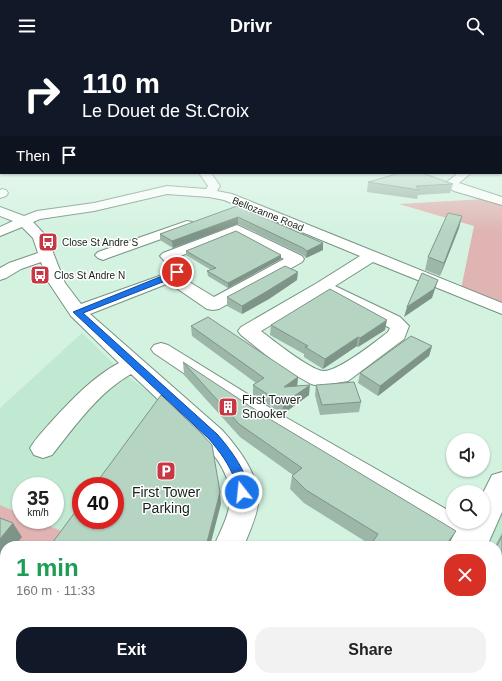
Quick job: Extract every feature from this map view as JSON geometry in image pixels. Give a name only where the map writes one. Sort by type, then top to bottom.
[{"type":"street","points":[[206,174],[214,186],[209,193]]},
{"type":"street","points":[[463,174],[453,182],[453,185],[458,188],[502,201]]},
{"type":"street","name":"Bellozanne Road","points":[[0,232],[13,218],[94,207],[126,200],[150,192],[181,190],[209,193],[228,197],[502,309]]},
{"type":"street","points":[[224,212],[245,204]]},
{"type":"street","points":[[0,211],[13,218],[40,237],[57,283],[77,312],[228,452],[241,481],[244,502],[232,541]]},
{"type":"street","points":[[103,255],[201,220]]},
{"type":"street","points":[[77,312],[171,276],[177,272],[178,266],[168,256],[237,229],[296,259],[213,305],[171,276]]},
{"type":"street","points":[[0,275],[15,266],[46,255]]},
{"type":"street","points":[[323,287],[393,321],[400,326],[397,335],[340,376],[319,379],[288,362],[248,331],[323,287],[371,256]]},
{"type":"street","points":[[161,349],[199,375],[469,541]]},
{"type":"street","points":[[43,448],[95,390],[120,370],[133,364]]},
{"type":"street","points":[[473,541],[502,483]]},
{"type":"shaded area","points":[[484,199],[502,203],[502,305],[461,289],[474,226],[399,204]]},
{"type":"shaded area","points":[[82,333],[120,370],[165,405],[113,477],[72,477],[72,529],[75,529],[71,535],[57,529],[64,529],[64,477],[12,477],[12,510],[0,505],[0,408]]},
{"type":"shaded area","points":[[0,505],[12,510],[12,529],[57,529],[71,535],[67,541],[0,541]]},
{"type":"shaded area","points":[[502,513],[502,541],[487,541]]},
{"type":"building","points":[[396,174],[425,174],[453,184],[416,186],[419,190],[368,182]]},
{"type":"building","points":[[237,206],[323,243],[307,251],[238,217],[172,241],[160,234]]},
{"type":"building","points":[[448,213],[462,216],[444,263],[428,257]]},
{"type":"building","points":[[236,231],[281,255],[228,283],[207,271],[216,268],[186,251]]},
{"type":"building","points":[[285,266],[298,272],[242,306],[227,297]]},
{"type":"building","points":[[422,273],[438,280],[434,289],[407,307]]},
{"type":"building","points":[[330,289],[387,320],[325,359],[305,347],[308,346],[271,325]]},
{"type":"building","points":[[208,317],[298,377],[284,387],[310,385],[283,404],[253,385],[264,378],[191,326]]},
{"type":"building","points":[[411,336],[432,346],[380,386],[360,373]]},
{"type":"building","points":[[183,362],[268,418],[446,525],[446,529],[453,529],[456,531],[449,541],[373,541],[378,534],[306,490],[292,476],[302,468],[239,424]]},
{"type":"building","points":[[354,382],[361,402],[322,405],[316,385]]},
{"type":"building","name":"First Tower Parking","points":[[161,395],[212,445],[220,492],[207,541],[54,541],[72,516],[72,529],[124,529],[124,477],[101,477]]},
{"type":"building","points":[[0,518],[12,523],[12,524],[0,539]]},
{"type":"place","name":"Close St Andre S","points":[[48,242]]},
{"type":"place","name":"Clos St Andre N","points":[[40,275]]},
{"type":"place","name":"First Tower Snooker","points":[[228,407]]},
{"type":"place","name":"First Tower Parking","points":[[166,471]]},
{"type":"route","points":[[177,272],[171,276],[77,312],[228,452],[241,481],[242,492]]}]
